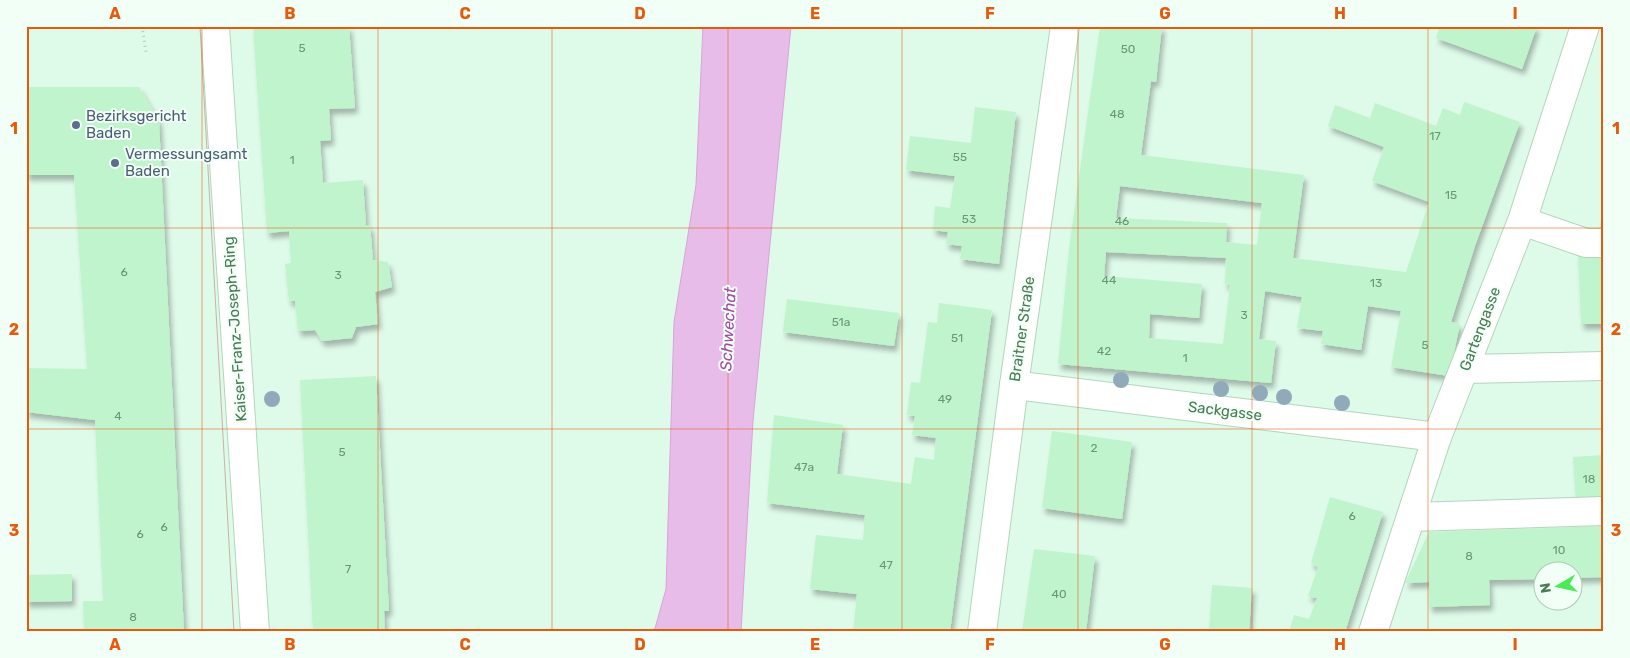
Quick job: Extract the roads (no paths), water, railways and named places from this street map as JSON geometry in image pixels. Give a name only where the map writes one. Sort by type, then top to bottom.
[{"type":"street","name":"Kaiser-Franz-Joseph-Ring","points":[[215,26],[255,632]]},
{"type":"street","name":"Braitner Straße","points":[[982,632],[1014,385],[1066,26]]},
{"type":"street","name":"Gartengasse","points":[[1373,632],[1437,437],[1522,221],[1586,26]]},
{"type":"street","points":[[1522,221],[1586,243],[1604,243]]},
{"type":"street","points":[[1465,369],[1604,366]]},
{"type":"street","name":"Sackgasse","points":[[1014,385],[1437,437]]},
{"type":"street","points":[[1411,517],[1604,511]]},
{"type":"water","name":"Schwechat","points":[[703,26],[791,26],[753,421],[741,632],[654,632],[666,589],[674,322],[696,185]]},
{"type":"tram line","points":[[200,26],[234,632]]},
{"type":"place","name":"Bezirksgericht Baden","points":[[76,125]]},
{"type":"place","name":"Vermessungsamt Baden","points":[[115,163]]}]
